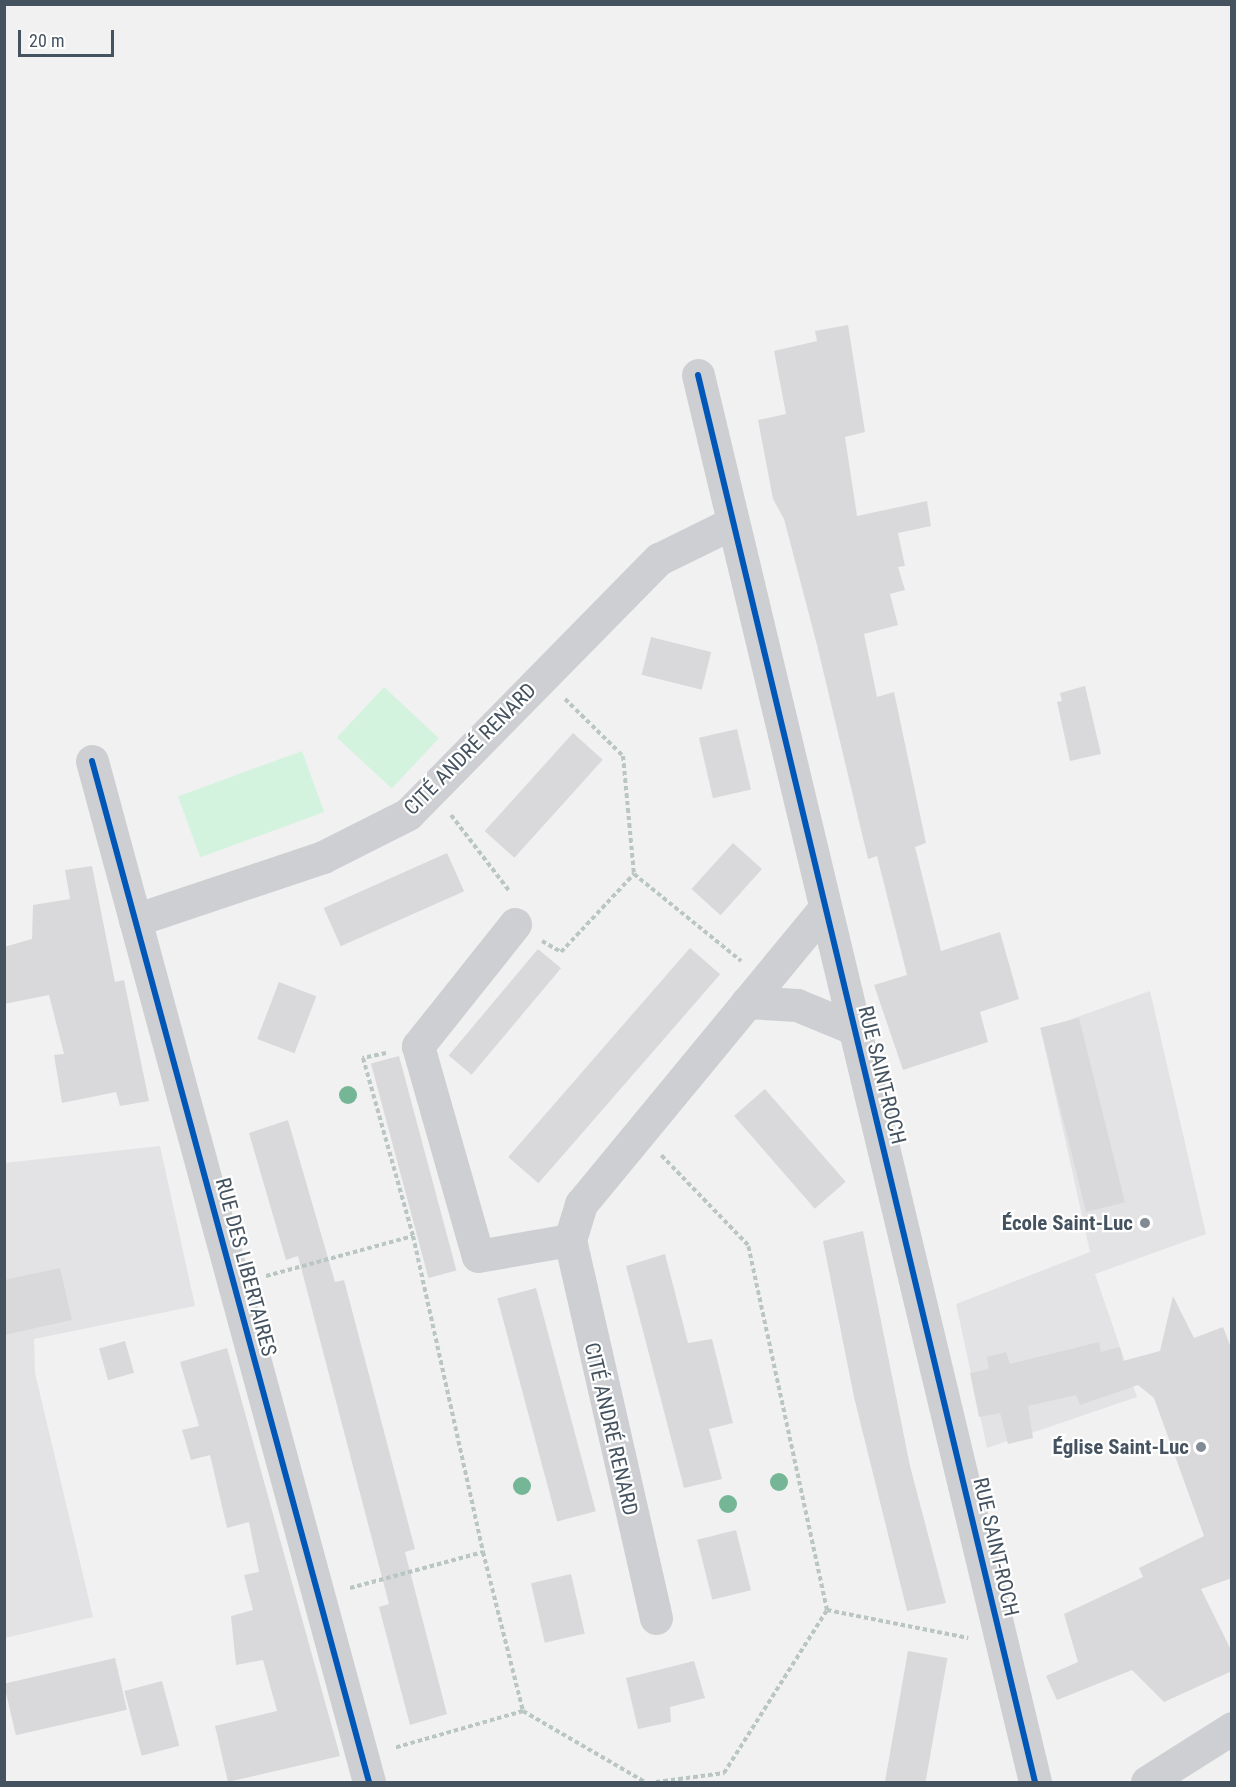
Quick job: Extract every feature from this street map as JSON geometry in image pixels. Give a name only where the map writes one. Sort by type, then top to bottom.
[{"type":"street","name":"RUE SAINT-ROCH","points":[[698,375],[730,524],[1035,1782]]},
{"type":"street","name":"CITÉ ANDRÉ RENARD","points":[[135,920],[323,857],[408,814],[659,559],[730,524]]},
{"type":"street","name":"RUE DES LIBERTAIRES","points":[[92,761],[365,1770]]},
{"type":"street","name":"CITÉ ANDRÉ RENARD","points":[[656,1618],[570,1240],[581,1204],[824,909]]},
{"type":"street","points":[[515,924],[418,1046],[478,1256],[570,1240]]},
{"type":"street","points":[[756,992],[797,1005],[853,1028]]},
{"type":"street","points":[[1147,1782],[1232,1728]]},
{"type":"path","points":[[543,677],[623,756],[634,874],[756,992]]},
{"type":"path","points":[[430,792],[511,894],[515,924],[561,952],[634,874]]},
{"type":"path","points":[[418,1046],[363,1058],[413,1236],[483,1552],[524,1711],[645,1782]]},
{"type":"path","points":[[640,1132],[748,1245],[827,1610],[724,1773],[656,1782]]},
{"type":"path","points":[[234,1285],[413,1236]]},
{"type":"path","points":[[318,1597],[483,1552]]},
{"type":"path","points":[[827,1610],[1002,1644]]},
{"type":"path","points":[[365,1770],[524,1711]]},
{"type":"shaded area","name":"École Saint-Luc","points":[[1150,991],[1206,1234],[1095,1274],[1137,1397],[987,1448],[956,1304],[1090,1252],[1041,1030]]},
{"type":"shaded area","points":[[160,1146],[195,1306],[34,1339],[35,1373],[93,1617],[5,1638],[4,1163]]},
{"type":"green space","points":[[384,687],[439,738],[392,789],[337,737]]},
{"type":"green space","points":[[302,751],[324,812],[200,857],[178,796]]},
{"type":"building","points":[[848,325],[865,432],[845,437],[857,516],[927,501],[931,526],[898,533],[905,566],[898,567],[905,590],[890,594],[898,625],[864,634],[877,697],[894,692],[926,843],[915,847],[941,951],[1000,932],[1019,999],[980,1012],[988,1042],[903,1070],[874,985],[907,975],[877,856],[868,859],[817,645],[784,519],[773,499],[758,420],[786,414],[774,351],[817,341],[815,331]]},
{"type":"building","points":[[651,637],[711,652],[702,690],[642,675]]},
{"type":"building","points":[[1085,686],[1101,754],[1070,761],[1057,702],[1062,701],[1060,693]]},
{"type":"building","points":[[737,729],[751,789],[713,798],[699,738]]},
{"type":"building","points":[[573,733],[603,760],[514,858],[485,831]]},
{"type":"building","points":[[733,843],[762,869],[720,915],[692,889]]},
{"type":"building","points":[[447,853],[464,891],[341,946],[324,908]]},
{"type":"building","points":[[92,866],[115,982],[124,980],[149,1101],[120,1106],[116,1092],[62,1103],[54,1055],[64,1054],[49,995],[4,1004],[4,947],[32,939],[33,905],[70,899],[65,870]]},
{"type":"building","points":[[690,948],[720,974],[538,1183],[508,1157]]},
{"type":"building","points":[[538,949],[561,968],[472,1075],[449,1055]]},
{"type":"building","points":[[279,982],[316,996],[294,1053],[257,1039]]},
{"type":"building","points":[[1079,1018],[1125,1202],[1086,1212],[1040,1028]]},
{"type":"building","points":[[399,1056],[456,1270],[428,1278],[371,1064]]},
{"type":"building","points":[[765,1089],[846,1182],[815,1209],[734,1116]]},
{"type":"building","points":[[288,1120],[335,1282],[344,1280],[415,1549],[405,1552],[447,1714],[410,1725],[379,1607],[389,1604],[298,1256],[286,1260],[249,1133]]},
{"type":"building","points":[[863,1231],[910,1466],[946,1603],[907,1611],[854,1397],[823,1241]]},
{"type":"building","points":[[665,1254],[688,1343],[712,1339],[733,1423],[709,1429],[722,1479],[684,1488],[626,1266]]},
{"type":"building","points":[[60,1268],[72,1320],[4,1335],[4,1280]]},
{"type":"building","points":[[536,1288],[596,1511],[557,1521],[497,1298]]},
{"type":"building","points":[[1173,1296],[1194,1338],[1223,1327],[1232,1350],[1232,1578],[1201,1589],[1232,1652],[1232,1671],[1164,1702],[1132,1670],[1057,1700],[1046,1676],[1078,1662],[1064,1614],[1143,1577],[1139,1568],[1204,1536],[1154,1398],[1138,1385],[1080,1405],[1076,1395],[1028,1406],[1033,1438],[1008,1444],[1000,1413],[979,1417],[970,1373],[989,1369],[987,1357],[1006,1352],[1010,1364],[1099,1342],[1101,1352],[1120,1347],[1123,1361],[1160,1351]]},
{"type":"building","points":[[125,1341],[134,1373],[108,1380],[99,1348]]},
{"type":"building","points":[[227,1348],[340,1756],[228,1782],[215,1726],[277,1711],[263,1660],[236,1665],[231,1616],[253,1610],[244,1575],[259,1572],[249,1522],[227,1528],[210,1455],[191,1460],[182,1430],[199,1426],[180,1362]]},
{"type":"building","points":[[736,1530],[751,1590],[712,1600],[697,1540]]},
{"type":"building","points":[[571,1574],[585,1633],[545,1643],[531,1583]]},
{"type":"building","points":[[908,1651],[947,1658],[926,1782],[885,1782]]},
{"type":"building","points":[[115,1658],[127,1710],[16,1735],[4,1684]]},
{"type":"building","points":[[694,1661],[705,1698],[670,1707],[671,1722],[638,1729],[626,1678]]},
{"type":"building","points":[[162,1681],[179,1746],[142,1756],[124,1691]]},
{"type":"cycle path","points":[[698,375],[1035,1782]]},
{"type":"cycle path","points":[[92,761],[369,1782]]},
{"type":"place","name":"École Saint-Luc","points":[[1145,1223]]},
{"type":"place","name":"Église Saint-Luc","points":[[1201,1447]]}]
